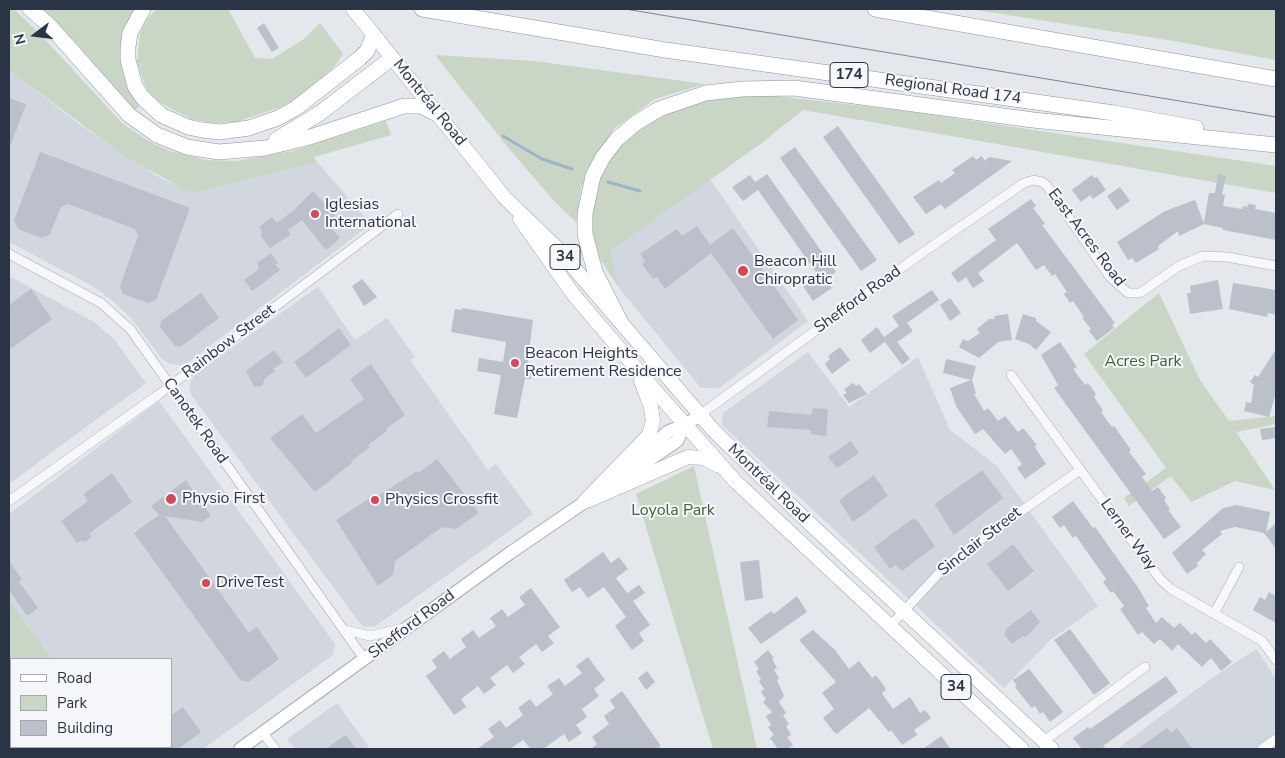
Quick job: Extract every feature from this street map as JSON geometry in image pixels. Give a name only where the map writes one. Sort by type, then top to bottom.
[{"type":"highway","points":[[30,9],[49,25],[108,94],[142,126],[156,135],[187,147],[219,152],[234,152],[286,144],[404,106],[421,106],[437,114]]},
{"type":"highway","points":[[143,9],[130,33],[128,47],[128,60],[135,86],[142,98],[161,115],[188,127],[202,130],[220,132],[249,128],[278,118],[296,108],[362,57],[374,35]]},
{"type":"highway","name":"Regional Road 174","points":[[422,9],[666,50],[1114,113],[1276,144]]},
{"type":"highway","points":[[875,9],[1276,79]]},
{"type":"highway","points":[[886,9],[907,14]]},
{"type":"highway","points":[[234,152],[266,144],[294,131],[392,58]]},
{"type":"highway","points":[[620,321],[603,291],[589,253],[584,226],[587,197],[593,176],[603,157],[617,139],[636,123],[683,99],[734,90],[794,88],[1033,120],[1276,144]]},
{"type":"main road","name":"Montréal Road","points":[[353,9],[505,198],[573,294],[685,425],[758,504],[1022,749]]},
{"type":"main road","name":"Montréal Road","points":[[505,198],[556,247],[700,415],[806,520],[1048,745]]},
{"type":"main road","points":[[584,502],[648,435],[652,421],[651,407],[638,370]]},
{"type":"main road","points":[[584,502],[688,457],[704,458],[724,468]]},
{"type":"street","name":"East Acres Road","points":[[1034,180],[1042,182],[1047,186],[1110,277],[1128,294],[1140,293],[1179,266],[1203,256],[1227,257],[1276,266]]},
{"type":"street","name":"Shefford Road","points":[[240,749],[584,502],[669,431],[685,425],[700,415],[922,253],[1024,183],[1034,180]]},
{"type":"street","name":"Rainbow Street","points":[[9,501],[170,386],[398,214]]},
{"type":"street","name":"Canotek Road","points":[[9,254],[84,293],[116,315],[131,330],[365,660]]},
{"type":"street","name":"Lerner Way","points":[[1010,376],[1160,579],[1171,589],[1262,641],[1276,660]]},
{"type":"street","name":"Sinclair Street","points":[[890,626],[963,552],[1080,470]]},
{"type":"street","points":[[1214,614],[1239,567]]},
{"type":"street","points":[[345,630],[370,636],[409,626]]},
{"type":"street","points":[[1048,745],[1145,667]]},
{"type":"street","points":[[263,733],[275,749]]},
{"type":"street","points":[[1262,749],[1276,739]]},
{"type":"shaded area","points":[[9,70],[82,126],[162,179],[197,192],[317,162],[371,224],[189,362],[180,365],[170,364],[162,359],[131,318],[114,302],[94,287],[9,242]]},
{"type":"shaded area","points":[[710,179],[808,321],[719,388],[701,388],[619,288],[609,251]]},
{"type":"shaded area","points":[[9,276],[94,322],[114,339],[146,383],[9,484]]},
{"type":"shaded area","points":[[318,287],[355,340],[387,318],[415,357],[410,360],[488,470],[496,464],[533,514],[374,627],[362,626],[192,396],[189,388],[191,380],[196,373]]},
{"type":"shaded area","points":[[808,352],[849,407],[918,357],[950,430],[997,466],[1098,606],[1049,641],[1004,688],[722,425],[723,413]]},
{"type":"shaded area","points":[[159,401],[335,644],[333,655],[203,749],[28,749],[172,748],[172,658],[51,658],[9,600],[9,514]]},
{"type":"shaded area","points":[[1256,649],[1276,679],[1276,749],[1117,749],[1206,682]]},
{"type":"shaded area","points":[[337,703],[370,749],[295,749],[287,739]]},
{"type":"green space","points":[[9,9],[14,9],[42,36],[123,124],[152,143],[170,151],[206,160],[236,161],[292,151],[386,121],[391,135],[314,157],[317,162],[197,192],[186,190],[126,157],[9,70]]},
{"type":"green space","points":[[43,9],[135,9],[124,29],[120,56],[127,84],[140,106],[135,110],[120,95],[78,45]]},
{"type":"green space","points":[[157,9],[228,9],[255,58],[272,59],[304,39],[320,23],[343,54],[335,66],[317,83],[294,100],[278,108],[236,122],[213,123],[191,119],[159,102],[148,91],[137,62],[140,33],[147,19]]},
{"type":"green space","points":[[969,9],[1276,9],[1276,60],[1174,41]]},
{"type":"green space","points":[[435,55],[534,61],[705,84],[655,99],[615,128],[589,167],[581,188],[577,223],[553,200],[506,145]]},
{"type":"green space","points":[[746,95],[777,96],[906,111],[1276,166],[1276,193],[803,110],[759,145],[610,251],[619,288],[596,253],[590,220],[596,184],[610,157],[644,123],[702,100]]},
{"type":"green space","name":"Acres Park","points":[[1159,293],[1200,380],[1229,421],[1276,416],[1276,424],[1236,432],[1275,490],[1235,481],[1191,502],[1171,476],[1129,506],[1124,498],[1166,468],[1084,354]]},
{"type":"green space","name":"Loyola Park","points":[[694,466],[757,749],[713,749],[636,494]]},
{"type":"green space","points":[[9,600],[51,658],[10,658],[9,714]]},
{"type":"building","points":[[264,23],[279,48],[272,52],[257,28]]},
{"type":"building","points":[[9,98],[26,104],[10,147],[9,147]]},
{"type":"building","points":[[838,126],[915,234],[899,244],[823,137]]},
{"type":"building","points":[[795,147],[877,260],[861,271],[780,158]]},
{"type":"building","points":[[40,152],[190,208],[156,300],[148,303],[123,294],[120,286],[138,236],[135,229],[68,204],[61,207],[50,234],[42,238],[18,229],[14,221]]},
{"type":"building","points":[[973,156],[976,160],[982,156],[985,161],[989,157],[1012,161],[945,209],[941,204],[926,214],[913,197],[939,180],[941,183],[955,173],[952,170]]},
{"type":"building","points":[[767,174],[836,272],[825,281],[832,288],[813,301],[803,286],[818,275],[758,190],[743,201],[732,187],[750,175],[755,182]]},
{"type":"building","points":[[1218,174],[1226,176],[1222,194],[1225,195],[1223,206],[1242,209],[1243,206],[1247,207],[1248,204],[1256,205],[1255,209],[1276,213],[1276,240],[1223,230],[1223,228],[1204,224],[1179,236],[1178,231],[1158,246],[1159,249],[1136,263],[1132,258],[1128,260],[1117,242],[1165,211],[1195,200],[1204,223],[1209,193],[1215,193]]},
{"type":"building","points":[[1092,175],[1094,178],[1097,177],[1106,190],[1093,199],[1090,195],[1081,202],[1072,190]]},
{"type":"building","points":[[1120,187],[1130,201],[1117,210],[1107,196]]},
{"type":"building","name":"Iglesias International","points":[[313,191],[335,215],[328,221],[332,225],[330,227],[340,238],[326,250],[302,220],[288,230],[290,235],[270,248],[260,235],[263,233],[259,227],[272,217],[277,223],[294,210]]},
{"type":"building","points":[[1031,199],[1036,206],[1033,208],[1045,224],[1042,225],[1115,323],[1112,325],[1114,328],[1097,341],[1089,331],[1091,329],[1082,318],[1084,317],[1073,301],[1070,303],[1064,294],[1067,292],[1055,274],[1052,276],[1044,265],[1036,270],[1017,243],[978,273],[984,281],[973,288],[966,277],[958,283],[951,273],[996,240],[988,229]]},
{"type":"building","points":[[697,226],[710,245],[733,228],[798,320],[773,339],[711,253],[665,289],[657,277],[653,279],[642,264],[645,261],[640,254],[677,229],[682,236]]},
{"type":"building","points":[[271,253],[278,263],[275,264],[280,270],[252,291],[244,280],[259,269],[257,263]]},
{"type":"building","points":[[362,279],[377,297],[364,306],[352,286]]},
{"type":"building","points":[[1218,280],[1223,309],[1190,314],[1187,293],[1191,293],[1190,286]]},
{"type":"building","points":[[1233,283],[1276,290],[1276,315],[1268,313],[1267,317],[1229,309]]},
{"type":"building","points":[[31,289],[52,319],[9,350],[9,305]]},
{"type":"building","points":[[932,290],[939,300],[907,323],[913,331],[897,342],[910,359],[902,365],[885,342],[870,353],[861,340],[877,327],[884,337],[899,326],[892,316]]},
{"type":"building","points":[[201,293],[219,318],[180,347],[175,346],[160,327],[161,321]]},
{"type":"building","points":[[950,298],[961,313],[950,321],[940,305]]},
{"type":"building","name":"Beacon Heights Retirement Residence","points":[[462,308],[533,320],[527,367],[532,368],[531,379],[525,379],[517,418],[494,414],[501,375],[477,371],[479,358],[503,362],[506,342],[451,332],[455,309],[462,310]]},
{"type":"building","points":[[1008,314],[1012,340],[998,342],[979,358],[959,347],[963,339],[968,341],[980,333],[977,329],[989,319],[995,319],[994,316]]},
{"type":"building","points":[[1023,314],[1036,318],[1036,321],[1051,332],[1036,350],[1029,344],[1015,339]]},
{"type":"building","points":[[339,328],[351,345],[306,378],[294,362]]},
{"type":"building","points":[[1060,342],[1077,367],[1073,369],[1085,385],[1088,383],[1096,394],[1094,397],[1103,410],[1101,412],[1112,427],[1114,426],[1131,450],[1129,452],[1146,474],[1142,477],[1152,491],[1158,487],[1166,498],[1164,500],[1170,509],[1168,510],[1181,527],[1164,539],[1054,388],[1058,385],[1041,355]]},
{"type":"building","points":[[840,347],[850,360],[832,374],[825,364],[830,359],[828,356]]},
{"type":"building","points":[[1276,349],[1276,393],[1269,417],[1244,411],[1246,402],[1251,403],[1254,385],[1250,382],[1255,375],[1258,377]]},
{"type":"building","points":[[274,350],[283,362],[265,378],[262,386],[254,387],[246,371]]},
{"type":"building","points":[[946,359],[976,366],[972,380],[976,394],[974,394],[984,411],[988,408],[998,421],[1005,416],[1018,432],[1023,428],[1037,445],[1034,446],[1046,464],[1025,479],[1017,468],[1022,464],[1011,449],[1005,454],[983,429],[975,434],[956,406],[950,388],[971,380],[943,373]]},
{"type":"building","points":[[371,364],[405,415],[368,445],[370,447],[351,461],[352,463],[315,492],[270,438],[302,414],[316,433],[364,399],[350,379]]},
{"type":"building","points":[[853,383],[856,386],[859,384],[867,394],[849,403],[843,395],[847,393],[844,389]]},
{"type":"building","points":[[813,408],[828,409],[826,436],[811,434],[811,430],[767,427],[769,411],[811,415]]},
{"type":"building","points":[[1276,427],[1276,438],[1262,440],[1260,429]]},
{"type":"building","points":[[851,441],[859,453],[837,468],[828,457]]},
{"type":"building","points":[[437,459],[479,513],[456,529],[442,527],[395,561],[393,575],[378,586],[336,520],[376,494],[378,496],[417,471],[418,473]]},
{"type":"building","points":[[983,471],[1003,498],[954,535],[935,505]]},
{"type":"building","points":[[112,473],[132,502],[89,534],[92,537],[85,542],[82,540],[77,543],[61,521],[88,501],[83,494]]},
{"type":"building","points":[[874,475],[888,496],[853,522],[839,500]]},
{"type":"building","points":[[186,480],[211,516],[202,522],[165,516],[249,633],[257,627],[279,659],[248,682],[240,680],[134,533],[159,515],[151,506]]},
{"type":"building","points":[[1073,501],[1093,528],[1095,527],[1137,586],[1149,606],[1146,608],[1156,623],[1162,617],[1174,628],[1180,623],[1192,635],[1195,632],[1206,643],[1210,639],[1232,662],[1221,671],[1211,658],[1202,667],[1178,644],[1172,651],[1160,639],[1154,644],[1142,632],[1138,635],[1120,609],[1124,606],[1113,591],[1111,593],[1103,582],[1106,579],[1076,536],[1073,538],[1064,525],[1060,528],[1052,517]]},
{"type":"building","points":[[1236,505],[1270,512],[1266,532],[1276,523],[1276,549],[1264,533],[1235,527],[1220,531],[1222,534],[1202,550],[1206,554],[1197,563],[1198,566],[1187,574],[1172,553],[1223,508]]},
{"type":"building","points":[[912,519],[917,520],[935,546],[902,571],[895,565],[890,569],[874,547]]},
{"type":"building","points":[[1013,544],[1034,571],[1008,591],[987,564]]},
{"type":"building","points":[[603,552],[611,563],[619,557],[628,569],[616,578],[627,593],[639,585],[645,593],[633,601],[650,625],[639,633],[644,641],[632,650],[615,626],[626,617],[604,587],[588,598],[580,587],[572,592],[564,580]]},
{"type":"building","points":[[759,560],[763,598],[745,601],[740,562]]},
{"type":"building","points":[[9,561],[22,579],[19,582],[38,608],[27,616],[9,590]]},
{"type":"building","points":[[531,588],[560,627],[548,636],[554,643],[542,652],[536,644],[519,657],[525,664],[513,673],[507,665],[490,678],[496,685],[484,694],[478,686],[461,699],[466,707],[454,715],[426,676],[437,668],[432,660],[444,651],[450,659],[466,647],[461,639],[473,630],[479,638],[496,626],[490,618],[502,609],[508,617],[525,605],[519,597]]},
{"type":"building","points":[[1269,592],[1276,596],[1276,623],[1253,610],[1260,597],[1265,600]]},
{"type":"building","points":[[797,596],[807,612],[761,644],[748,628],[771,611],[774,614]]},
{"type":"building","points":[[1031,610],[1040,622],[1026,637],[1023,636],[1012,644],[1004,634],[1007,628]]},
{"type":"building","points":[[1070,629],[1110,683],[1094,695],[1054,640]]},
{"type":"building","points":[[813,630],[835,650],[849,669],[859,661],[872,678],[876,675],[886,689],[882,694],[893,709],[910,697],[920,713],[925,710],[931,718],[914,730],[917,735],[902,745],[891,730],[889,732],[869,708],[837,734],[834,732],[823,718],[834,709],[822,693],[836,682],[799,640]]},
{"type":"building","points":[[768,650],[774,658],[772,659],[777,668],[774,670],[779,678],[777,680],[784,696],[779,702],[786,713],[783,716],[789,724],[786,726],[791,735],[787,737],[793,745],[787,749],[778,749],[770,738],[774,735],[768,727],[771,725],[766,716],[772,712],[763,702],[766,699],[761,692],[764,689],[756,671],[759,669],[754,662]]},
{"type":"building","points":[[588,657],[605,680],[594,689],[599,696],[582,709],[587,717],[576,725],[582,733],[569,742],[564,734],[543,749],[531,749],[523,740],[510,749],[477,749],[494,737],[488,729],[500,720],[506,728],[523,715],[518,708],[530,699],[536,707],[553,694],[547,686],[559,678],[565,686],[582,673],[576,666]]},
{"type":"building","points":[[1029,669],[1063,712],[1050,722],[1043,712],[1040,714],[1035,706],[1032,708],[1030,706],[1015,687],[1017,686],[1013,680]]},
{"type":"building","points":[[647,671],[655,682],[646,690],[638,678]]},
{"type":"building","points":[[1166,676],[1178,692],[1103,746],[1106,749],[1082,749],[1073,738],[1088,727],[1090,729]]},
{"type":"building","points":[[622,691],[661,746],[657,749],[591,749],[597,744],[592,737],[609,724],[604,716],[615,708],[610,700]]},
{"type":"building","points":[[183,707],[201,732],[178,749],[171,749],[172,714]]},
{"type":"building","points":[[1167,728],[1171,733],[1177,728],[1192,749],[1137,749]]},
{"type":"building","points":[[346,735],[356,749],[326,749],[337,741]]},
{"type":"building","points":[[941,736],[951,749],[923,749]]},
{"type":"waterway","points":[[503,136],[542,159],[572,169]]},
{"type":"waterway","points":[[608,182],[640,191]]},
{"type":"tram line","points":[[625,9],[1276,117]]},
{"type":"place","name":"Iglesias International","points":[[315,214]]},
{"type":"place","name":"Beacon Hill Chiropratic","points":[[743,271]]},
{"type":"place","name":"Beacon Heights Retirement Residence","points":[[515,363]]},
{"type":"place","name":"Physio First","points":[[171,499]]},
{"type":"place","name":"Physics Crossfit","points":[[375,500]]},
{"type":"place","name":"DriveTest","points":[[206,583]]}]
